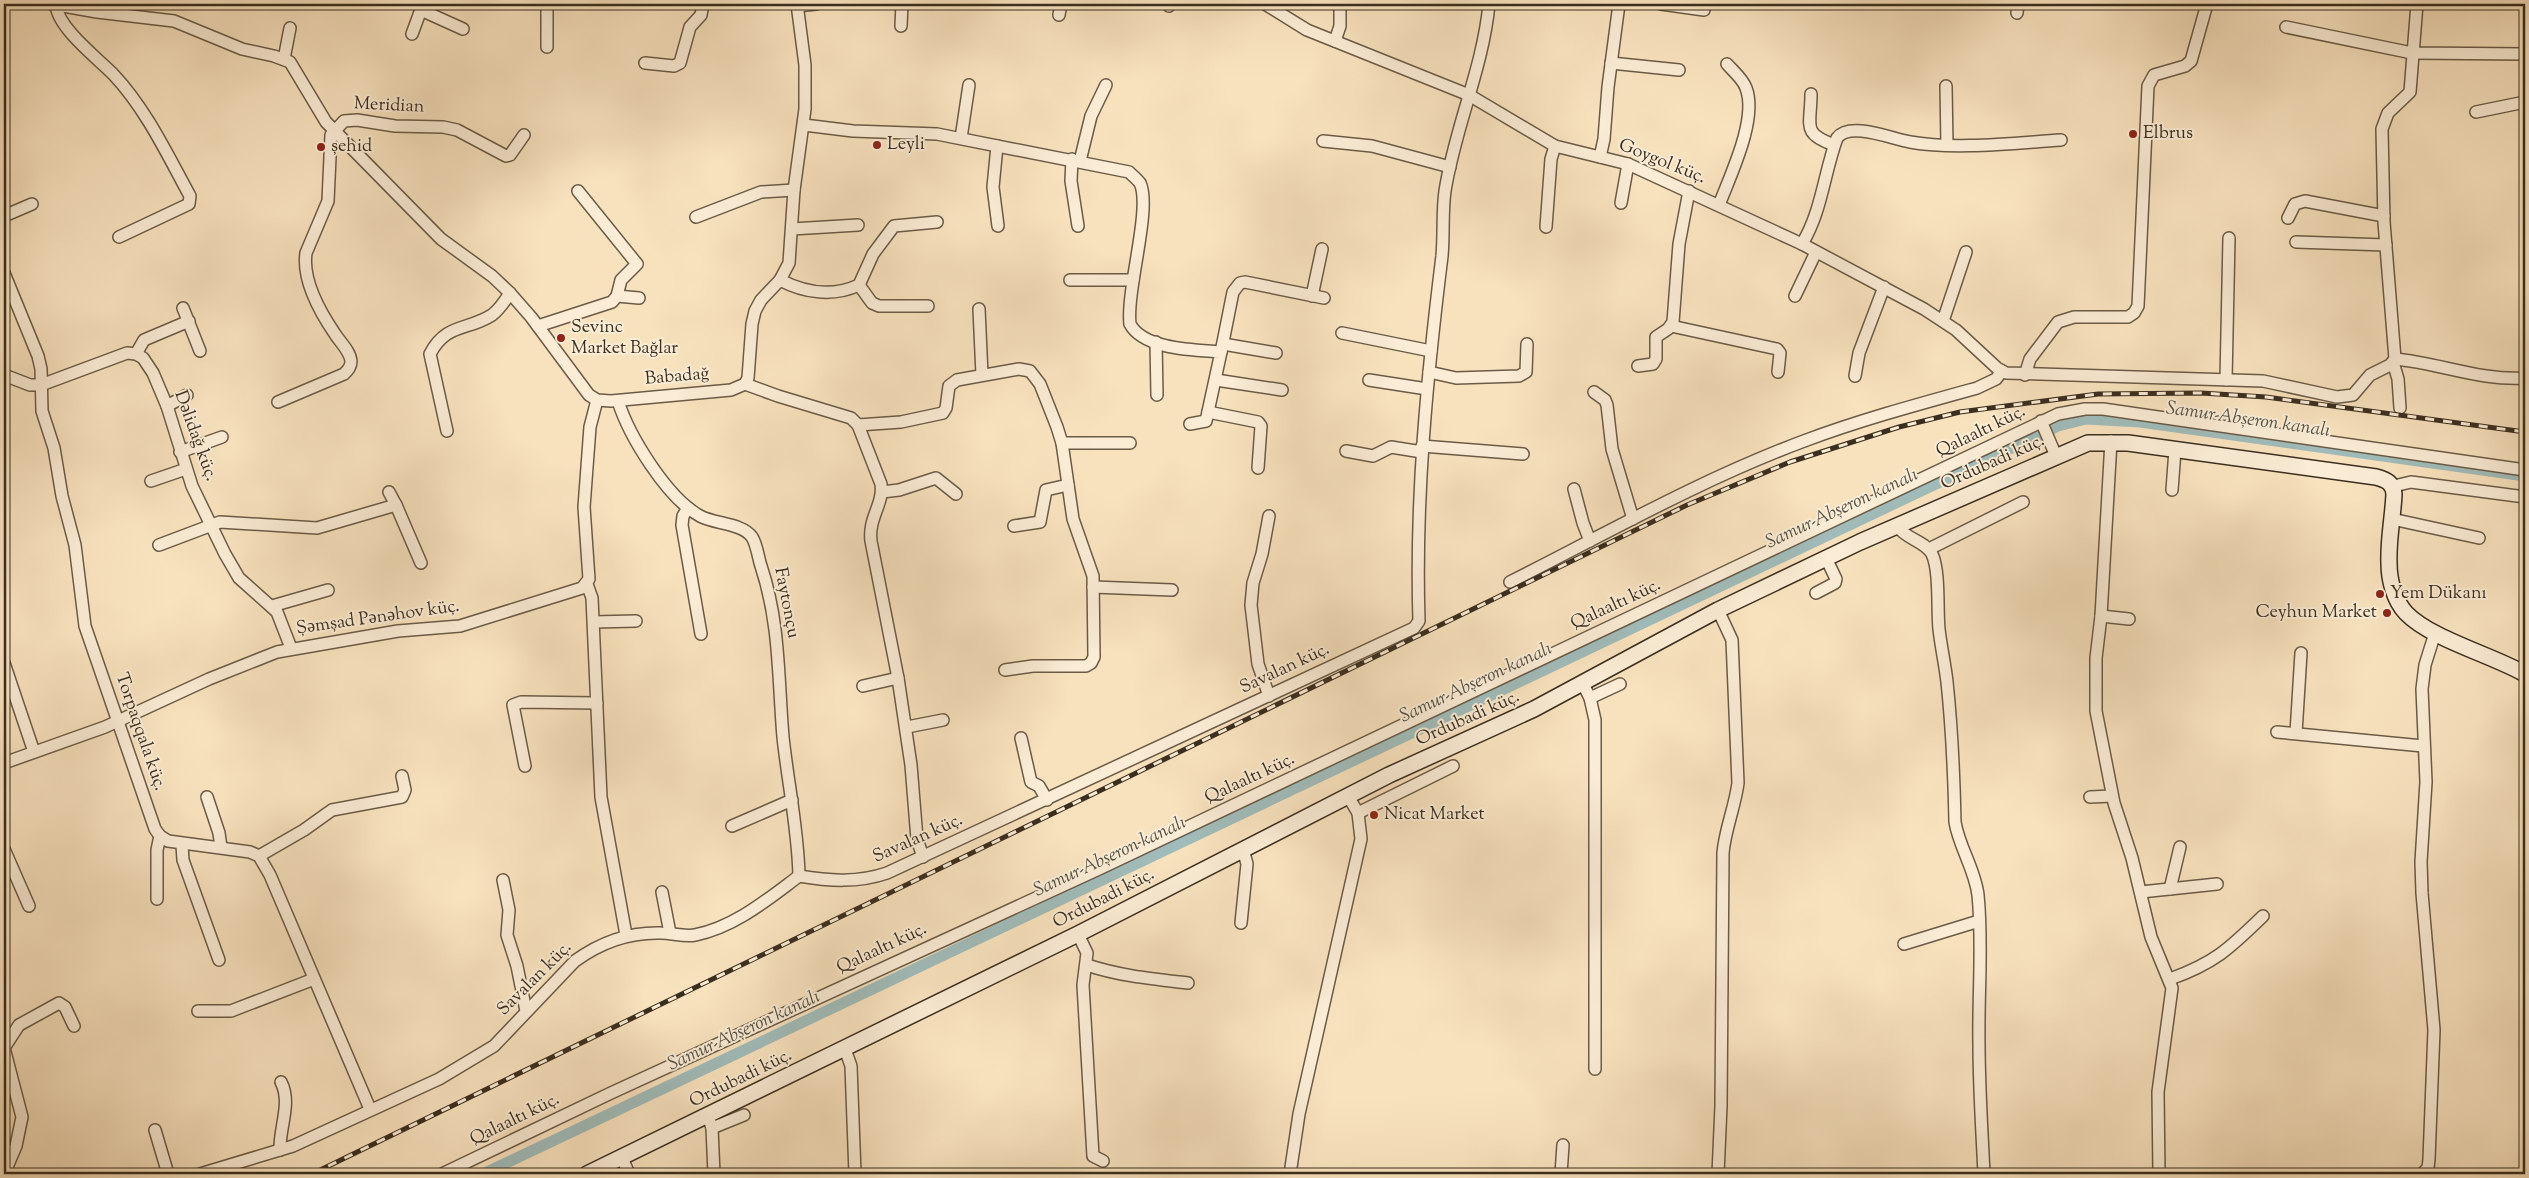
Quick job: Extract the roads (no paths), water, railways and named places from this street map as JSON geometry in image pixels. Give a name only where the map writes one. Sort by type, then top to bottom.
[{"type":"street","points":[[54,4],[97,12],[174,21],[242,48],[284,59],[293,65],[317,109],[334,130],[441,239],[492,276],[510,293],[538,326],[584,390],[597,400],[590,427],[584,507],[589,572],[587,584],[592,598],[594,622],[600,797],[626,935]]},
{"type":"street","points":[[54,4],[60,20],[115,76],[151,124],[190,196],[189,204],[119,237]]},
{"type":"street","points":[[547,4],[547,48]]},
{"type":"street","points":[[645,63],[674,66],[680,63],[690,27],[701,14],[704,4]]},
{"type":"street","points":[[816,4],[797,5],[805,65],[804,125],[794,190],[789,263],[780,280],[761,300],[755,311],[752,324],[749,372],[745,384],[778,396],[844,414],[858,425],[882,492],[870,523],[870,536],[898,678],[906,727],[917,839],[923,856]]},
{"type":"street","points":[[901,26],[902,4]]},
{"type":"street","name":"Goygol küç.","points":[[1265,4],[1294,24],[1469,95],[1556,146],[1628,164],[1802,244],[1884,287],[1943,321],[1956,330],[2002,371]]},
{"type":"street","points":[[1335,40],[1340,26],[1340,4]]},
{"type":"street","points":[[1422,449],[1442,249],[1445,192],[1484,40],[1489,4]]},
{"type":"street","points":[[1600,157],[1604,139],[1619,4]]},
{"type":"street","points":[[1661,4],[1704,10]]},
{"type":"street","points":[[2025,376],[2030,359],[2058,322],[2074,317],[2128,317],[2134,313],[2138,306],[2148,86],[2154,75],[2185,66],[2190,61],[2207,4]]},
{"type":"street","points":[[2400,408],[2398,379],[2394,360],[2384,216],[2382,129],[2388,113],[2410,92],[2417,4]]},
{"type":"street","points":[[412,34],[422,7],[463,29]]},
{"type":"street","points":[[2286,27],[2412,53],[2525,54]]},
{"type":"street","points":[[284,59],[290,28]]},
{"type":"street","points":[[1611,63],[1679,70]]},
{"type":"street","points":[[1719,205],[1743,138],[1749,98],[1742,81],[1727,64]]},
{"type":"street","points":[[961,138],[968,85]]},
{"type":"street","points":[[1078,226],[1071,181],[1091,116],[1106,85]]},
{"type":"street","points":[[1946,86],[1947,145]]},
{"type":"street","points":[[1811,94],[1810,131],[1817,139],[1834,145]]},
{"type":"street","points":[[2476,112],[2525,102]]},
{"type":"street","name":"Meridian","points":[[278,402],[344,374],[349,370],[351,364],[348,353],[328,323],[310,286],[305,261],[306,253],[328,201],[329,142],[334,130],[344,121],[357,120],[395,126],[443,127],[458,130],[506,156],[510,155],[524,135]]},
{"type":"street","points":[[804,125],[853,132],[927,133],[1076,160],[1129,172],[1140,183],[1143,205],[1133,280],[1130,324],[1139,334],[1156,342],[1180,349],[1222,348],[1276,353]]},
{"type":"street","points":[[1802,244],[1810,231],[1824,188],[1834,145],[1841,133],[1853,130],[1910,142],[1947,145],[2060,140]]},
{"type":"street","points":[[1323,141],[1372,146],[1450,167]]},
{"type":"street","points":[[997,146],[993,187],[998,226]]},
{"type":"street","points":[[1546,227],[1551,159],[1556,146]]},
{"type":"street","points":[[1621,203],[1628,164]]},
{"type":"street","points":[[696,217],[755,194],[775,190],[794,190]]},
{"type":"street","points":[[538,326],[612,302],[617,296],[621,280],[634,269],[636,262],[578,191]]},
{"type":"street","points":[[1638,366],[1653,364],[1656,359],[1656,337],[1671,326],[1679,244],[1689,191]]},
{"type":"street","points":[[2288,218],[2295,204],[2305,201],[2384,216]]},
{"type":"street","points":[[4,216],[32,204]]},
{"type":"street","points":[[780,280],[794,288],[825,293],[845,291],[859,285],[873,254],[894,226],[937,222]]},
{"type":"street","points":[[792,229],[858,225]]},
{"type":"street","points":[[2226,380],[2229,238]]},
{"type":"street","points":[[2296,242],[2386,245]]},
{"type":"street","points":[[1312,296],[1322,249]]},
{"type":"street","points":[[1795,296],[1816,252]]},
{"type":"street","points":[[1943,321],[1966,252]]},
{"type":"street","name":"Torpaqqala küç.","points":[[4,273],[38,356],[42,411],[54,448],[62,496],[77,553],[85,626],[155,829],[160,836]]},
{"type":"street","points":[[1070,280],[1133,280]]},
{"type":"street","points":[[1190,424],[1206,421],[1233,292],[1240,283],[1245,282],[1324,298]]},
{"type":"street","points":[[859,285],[872,303],[879,306],[928,306]]},
{"type":"street","points":[[1855,376],[1859,353],[1884,287]]},
{"type":"street","points":[[446,431],[430,354],[442,335],[491,316],[510,293]]},
{"type":"street","points":[[617,296],[639,298]]},
{"type":"street","points":[[183,308],[200,351]]},
{"type":"street","points":[[979,309],[982,375]]},
{"type":"street","points":[[4,376],[30,385],[41,385],[115,356],[127,353],[136,354],[144,340],[189,321]]},
{"type":"street","points":[[1671,326],[1777,350],[1780,353],[1778,372]]},
{"type":"street","points":[[1342,333],[1431,350]]},
{"type":"street","points":[[1156,342],[1157,395]]},
{"type":"street","points":[[1429,372],[1456,378],[1519,376],[1526,372],[1526,344]]},
{"type":"street","name":"Dəlidağ küç.","points":[[136,354],[143,358],[153,373],[167,406],[186,468],[225,554],[239,578],[272,606],[280,618],[291,648]]},
{"type":"street","points":[[1510,582],[1633,519],[1789,447],[1861,421],[1978,388],[1996,379],[2002,371],[2025,376],[2226,380],[2275,383],[2337,397],[2349,396],[2358,390],[2370,375],[2394,360],[2420,361],[2499,379],[2525,378]]},
{"type":"street","points":[[858,425],[900,422],[943,413],[946,408],[946,391],[952,382],[982,375],[1019,369],[1030,371],[1040,384],[1062,443],[1073,519],[1091,569],[1094,657],[1091,663],[1086,666],[1033,666],[1004,670]]},
{"type":"street","points":[[1216,380],[1282,390]]},
{"type":"street","points":[[1369,380],[1427,389]]},
{"type":"street","name":"Babadağ","points":[[597,400],[618,401],[731,390],[745,384]]},
{"type":"street","points":[[1594,392],[1605,400],[1607,405],[1612,449],[1633,519]]},
{"type":"street","points":[[167,406],[187,395]]},
{"type":"street","name":"Faytonçu","points":[[618,401],[624,417],[649,463],[688,508],[717,523],[740,529],[752,538],[772,605],[781,682],[783,736],[792,800],[799,876]]},
{"type":"street","name":"Qalaaltı küç.","points":[[442,1174],[611,1093],[1106,866],[1879,501],[2041,421],[2069,411],[2103,409],[2525,470]]},
{"type":"street","points":[[1208,412],[1258,422],[1261,426],[1258,468]]},
{"type":"street","points":[[2041,421],[2056,456]]},
{"type":"street","points":[[180,452],[222,437]]},
{"type":"street","points":[[2111,441],[2101,616],[2096,658],[2096,711],[2112,796],[2141,892],[2151,937],[2170,979],[2172,993],[2158,1092],[2159,1174]]},
{"type":"street","name":"Ordubadi küç.","points":[[587,1174],[710,1122],[845,1048],[1078,934],[1348,796],[1586,691],[1718,610],[1826,558],[2088,443],[2111,441],[2376,477],[2390,482],[2394,486]]},
{"type":"street","points":[[1062,443],[1130,443]]},
{"type":"street","points":[[1346,451],[1373,456],[1390,447],[1523,454]]},
{"type":"street","name":"Savalan küç.","points":[[200,1174],[280,1150],[424,1087],[483,1054],[494,1046],[575,961],[588,951],[614,938],[626,935],[670,933],[693,935],[732,921],[753,910],[799,876],[852,881],[868,879],[1047,800],[1414,628],[1420,621],[1418,554],[1422,449]]},
{"type":"street","points":[[2172,490],[2175,450]]},
{"type":"street","points":[[151,481],[186,468]]},
{"type":"street","points":[[882,492],[900,490],[936,478],[956,494]]},
{"type":"street","points":[[2525,497],[2411,482],[2394,486],[2389,564],[2392,588],[2405,612],[2435,633],[2487,654],[2525,674]]},
{"type":"street","points":[[1014,526],[1040,522],[1046,490],[1068,486]]},
{"type":"street","points":[[1574,489],[1590,541]]},
{"type":"street","points":[[389,492],[421,563]]},
{"type":"street","points":[[1929,549],[2023,502]]},
{"type":"street","points":[[159,545],[212,524],[232,522],[317,528],[396,505]]},
{"type":"street","points":[[688,508],[683,516],[682,525],[701,634]]},
{"type":"street","points":[[1268,696],[1258,664],[1251,605],[1253,583],[1262,554],[1270,516]]},
{"type":"street","points":[[2392,520],[2479,538]]},
{"type":"street","points":[[1897,526],[1909,538],[1929,549],[1933,557],[1935,571],[1940,642],[1948,689],[1954,822],[1978,892],[1980,921],[1979,1044],[1984,1174]]},
{"type":"street","points":[[1816,593],[1836,583],[1826,558]]},
{"type":"street","name":"Şəmşad Pənəhov küç.","points":[[4,763],[118,722],[209,678],[291,648],[398,631],[460,626],[572,593],[587,584]]},
{"type":"street","points":[[1093,586],[1172,590]]},
{"type":"street","points":[[272,606],[328,590]]},
{"type":"street","points":[[1718,610],[1732,640],[1738,783],[1737,795],[1725,831],[1722,853],[1721,1106],[1718,1174]]},
{"type":"street","points":[[2101,616],[2129,619]]},
{"type":"street","points":[[594,622],[636,621]]},
{"type":"street","points":[[2422,1174],[2428,1168],[2429,1159],[2434,1030],[2422,893],[2421,862],[2426,782],[2422,689],[2425,664],[2435,633]]},
{"type":"street","points":[[2296,733],[2301,653]]},
{"type":"street","points":[[4,663],[34,752]]},
{"type":"street","points":[[863,686],[898,678]]},
{"type":"street","points":[[1595,1069],[1595,720],[1586,691],[1620,684]]},
{"type":"street","points":[[525,766],[513,705],[521,702],[597,703]]},
{"type":"street","points":[[906,727],[943,720]]},
{"type":"street","points":[[2277,732],[2424,746]]},
{"type":"street","points":[[1022,738],[1031,782],[1039,786],[1047,800]]},
{"type":"street","points":[[1358,813],[1453,766]]},
{"type":"street","points":[[259,856],[304,830],[332,810],[402,797],[405,790],[402,776]]},
{"type":"street","points":[[207,796],[219,833],[220,847]]},
{"type":"street","points":[[1290,1174],[1299,1114],[1361,838],[1358,813],[1348,796]]},
{"type":"street","points":[[2090,798],[2112,796]]},
{"type":"street","points":[[732,826],[792,800]]},
{"type":"street","points":[[157,899],[157,850],[160,836],[182,845],[220,847],[250,852],[259,856],[270,875],[370,1109]]},
{"type":"street","points":[[182,845],[183,860],[219,960]]},
{"type":"street","points":[[2170,889],[2180,847]]},
{"type":"street","points":[[4,849],[29,906]]},
{"type":"street","points":[[1241,923],[1248,864],[1243,849]]},
{"type":"street","points":[[503,880],[510,910],[507,935],[517,966],[526,1011]]},
{"type":"street","points":[[2141,892],[2217,884]]},
{"type":"street","points":[[662,892],[670,933]]},
{"type":"street","points":[[2170,979],[2191,972],[2223,955],[2263,916]]},
{"type":"street","points":[[1904,944],[1980,921]]},
{"type":"street","points":[[1078,934],[1087,953],[1083,985],[1093,1156],[1103,1161]]},
{"type":"street","points":[[1087,964],[1125,976],[1188,983]]},
{"type":"street","points":[[198,1011],[231,1011],[314,979]]},
{"type":"street","points":[[4,1174],[16,1146],[22,1117],[4,1048],[19,1025],[59,1003],[65,1007],[74,1026]]},
{"type":"street","points":[[845,1048],[851,1066],[855,1174]]},
{"type":"street","points":[[280,1150],[280,1136],[286,1101],[286,1092],[281,1082]]},
{"type":"street","points":[[714,1174],[710,1122],[744,1115]]},
{"type":"street","points":[[154,1130],[168,1174]]},
{"type":"street","points":[[1561,1174],[1563,1145]]},
{"type":"street","points":[[622,1158],[628,1174]]},
{"type":"waterway","name":"Samur-Abşeron kanalı","points":[[483,1174],[2058,426],[2086,419],[2140,422],[2525,476]]},
{"type":"railway","points":[[312,1174],[1687,505],[1790,462],[1899,427],[1960,412],[2098,394],[2201,393],[2266,397],[2525,432]]},
{"type":"place","name":"Elbrus","points":[[2133,134]]},
{"type":"place","name":"Leyli","points":[[877,145]]},
{"type":"place","name":"şehid","points":[[321,147]]},
{"type":"place","name":"Sevinc Market Bağlar","points":[[561,338]]},
{"type":"place","name":"Yem Dükanı","points":[[2380,594]]},
{"type":"place","name":"Ceyhun Market","points":[[2387,613]]},
{"type":"place","name":"Nicat Market","points":[[1374,815]]}]
